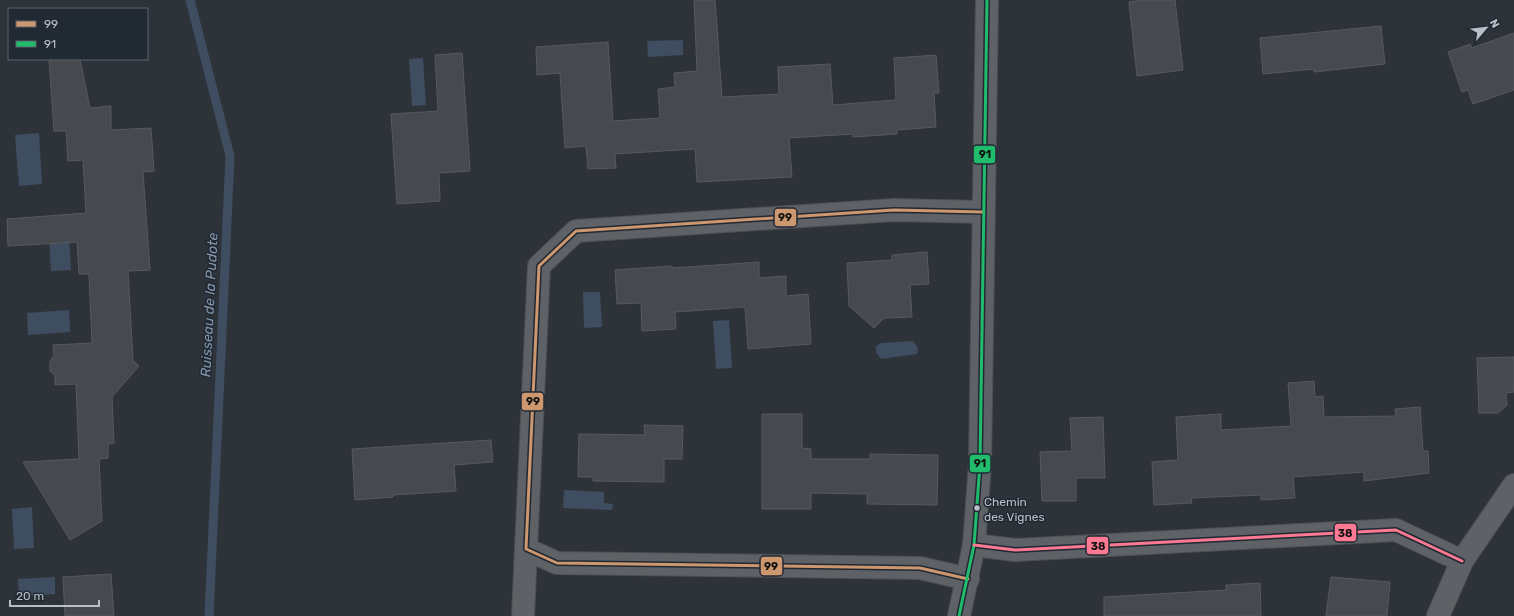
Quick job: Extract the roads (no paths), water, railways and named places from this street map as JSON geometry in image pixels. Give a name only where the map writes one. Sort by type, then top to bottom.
[{"type":"street","points":[[959,616],[974,545],[980,464],[987,0]]},
{"type":"street","points":[[523,616],[539,266],[576,231],[894,210],[983,212]]},
{"type":"street","points":[[1438,616],[1462,560],[1514,485]]},
{"type":"street","points":[[974,545],[1015,550],[1396,530],[1462,560]]},
{"type":"street","points":[[526,549],[557,563],[920,568],[968,579]]},
{"type":"water","points":[[683,40],[683,55],[648,57],[647,41]]},
{"type":"water","points":[[423,58],[426,105],[412,106],[409,59]]},
{"type":"water","points":[[39,133],[42,184],[19,186],[15,135]]},
{"type":"water","points":[[69,233],[71,270],[51,271],[49,234]]},
{"type":"water","points":[[583,292],[600,292],[602,327],[584,328]]},
{"type":"water","points":[[69,310],[70,332],[28,335],[27,313]]},
{"type":"water","points":[[729,320],[732,368],[716,369],[713,321]]},
{"type":"water","points":[[913,341],[918,348],[917,354],[881,359],[876,352],[876,346],[881,343]]},
{"type":"water","points":[[564,490],[604,492],[604,503],[613,504],[612,510],[563,508]]},
{"type":"water","points":[[32,507],[34,548],[14,549],[12,509]]},
{"type":"water","points":[[55,577],[55,594],[19,597],[18,579]]},
{"type":"waterway","name":"Ruisseau de la Pudote","points":[[190,0],[230,156],[209,616]]},
{"type":"place","name":"Chemin des Vignes","points":[[977,508]]}]
